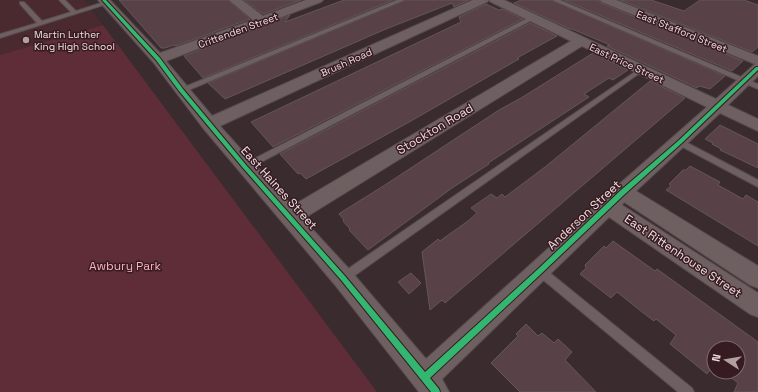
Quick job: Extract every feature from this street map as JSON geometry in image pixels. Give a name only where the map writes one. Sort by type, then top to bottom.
[{"type":"street","points":[[235,0],[262,20]]},
{"type":"street","name":"Crittenden Street","points":[[158,59],[318,0]]},
{"type":"street","name":"Brush Road","points":[[209,124],[483,0]]},
{"type":"street","name":"East Stafford Street","points":[[606,0],[758,61]]},
{"type":"street","name":"East Price Street","points":[[501,1],[532,18],[642,69],[758,126]]},
{"type":"street","name":"East Haines Street","points":[[105,2],[158,59],[180,90],[245,167],[290,216],[343,278],[430,385]]},
{"type":"street","name":"Stockton Road","points":[[290,216],[580,41]]},
{"type":"street","name":"Anderson Street","points":[[430,385],[540,271],[616,199],[680,142],[716,106],[751,84],[758,68]]},
{"type":"street","name":"East Rittenhouse Street","points":[[616,199],[758,278]]},
{"type":"street","name":"East Rittenhouse Street","points":[[616,199],[758,306]]},
{"type":"lane","points":[[62,0],[75,13]]},
{"type":"lane","points":[[180,90],[402,0]]},
{"type":"lane","points":[[555,0],[751,84]]},
{"type":"lane","points":[[0,36],[75,13],[105,2]]},
{"type":"lane","points":[[22,4],[41,24]]},
{"type":"lane","points":[[245,167],[532,18]]},
{"type":"lane","points":[[343,278],[642,69]]},
{"type":"lane","points":[[680,142],[758,184]]},
{"type":"lane","points":[[540,271],[688,392]]},
{"type":"shaded area","name":"Martin Luther King High School","points":[[0,0],[84,0],[103,25],[0,55]]},
{"type":"green space","name":"Awbury Park","points":[[103,25],[377,392],[0,392],[0,55]]},
{"type":"building","points":[[119,0],[228,0],[250,19],[175,46],[161,48]]},
{"type":"building","points":[[244,0],[301,0],[263,14]]},
{"type":"building","points":[[344,0],[393,0],[203,78],[184,56],[290,15],[285,22]]},
{"type":"building","points":[[406,0],[469,0],[454,7],[452,3],[386,29],[225,99],[208,83]]},
{"type":"building","points":[[521,0],[551,0],[725,76],[710,89],[699,86],[697,88],[607,46],[610,45],[570,29],[514,3]]},
{"type":"building","points":[[564,0],[598,0],[601,3],[743,61],[732,71]]},
{"type":"building","points":[[620,0],[651,0],[684,11],[700,0],[744,0],[758,5],[758,47],[752,52]]},
{"type":"building","points":[[486,4],[499,10],[502,9],[523,19],[273,147],[251,122],[461,22],[459,17]]},
{"type":"building","points":[[530,23],[557,36],[411,121],[306,179],[300,173],[298,174],[280,154]]},
{"type":"building","points":[[593,53],[628,70],[613,80],[609,78],[584,94],[589,97],[488,163],[489,164],[452,188],[368,250],[349,230],[350,229],[339,214],[340,213],[499,110]]},
{"type":"building","points":[[650,81],[685,98],[445,303],[442,300],[430,310],[422,252],[438,239],[440,241],[468,221],[477,213],[471,208],[491,194],[497,198],[502,194],[505,197],[545,167]]},
{"type":"building","points":[[720,125],[758,144],[758,168],[720,150],[721,149],[712,144],[713,143],[705,139]]},
{"type":"building","points":[[690,166],[720,182],[718,185],[743,199],[746,195],[758,202],[758,246],[666,190],[671,186],[669,184],[683,170],[686,170]]},
{"type":"building","points":[[613,241],[655,271],[657,269],[758,342],[758,392],[734,392],[738,383],[734,380],[746,380],[746,340],[706,340],[706,373],[670,344],[676,335],[656,319],[654,321],[617,292],[611,298],[580,274],[586,268],[585,265],[604,246],[606,248]]},
{"type":"building","points":[[411,273],[421,283],[409,294],[398,282]]},
{"type":"building","points":[[526,324],[538,336],[542,333],[554,343],[558,339],[572,352],[565,360],[596,392],[520,392],[491,363],[518,336],[516,334]]},
{"type":"cycle path","points":[[104,0],[158,59],[181,90],[245,167],[343,278],[436,392]]},
{"type":"cycle path","points":[[424,378],[758,68]]},
{"type":"place","name":"Martin Luther King High School","points":[[26,40]]}]
